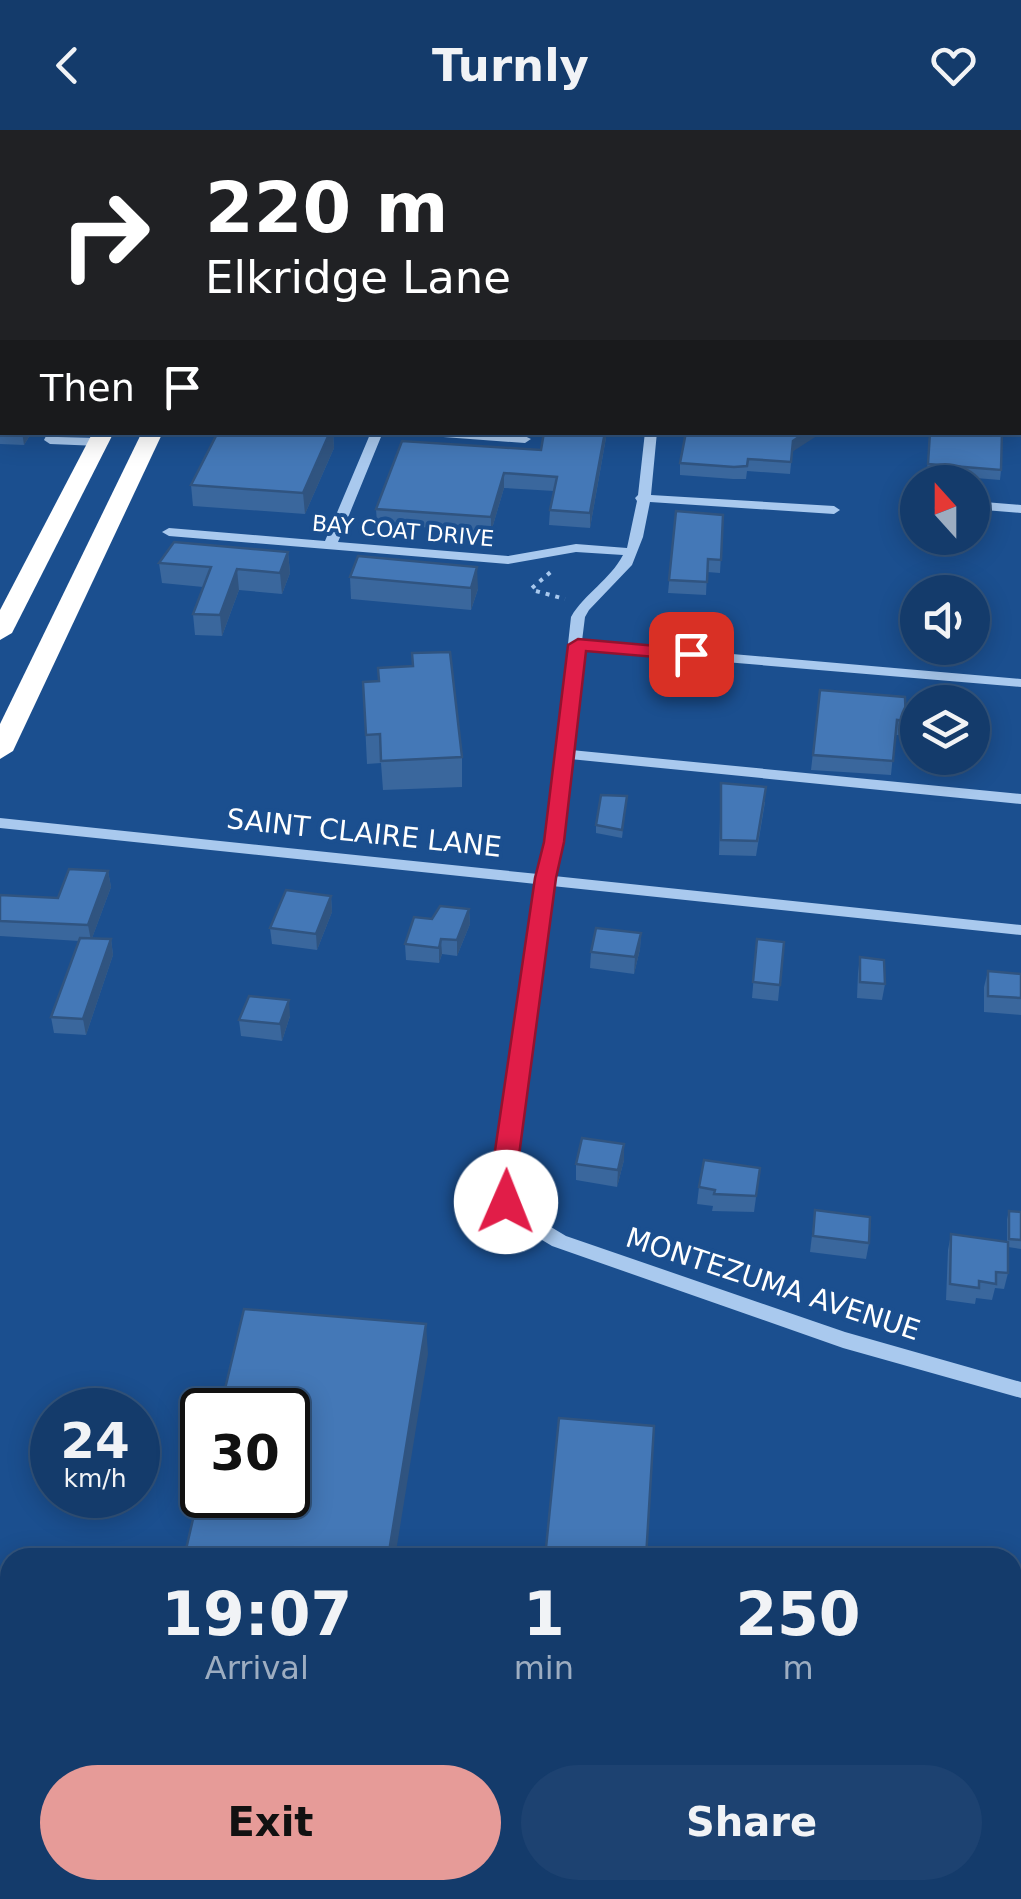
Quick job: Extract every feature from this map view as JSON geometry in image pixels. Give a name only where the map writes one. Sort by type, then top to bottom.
[{"type":"highway","points":[[0,751],[152,435]]},
{"type":"highway","points":[[0,633],[102,437]]},
{"type":"street","points":[[52,435],[50,440],[102,437]]},
{"type":"street","points":[[330,545],[376,435]]},
{"type":"street","points":[[466,435],[525,440]]},
{"type":"street","points":[[545,878],[554,842],[581,611],[619,574],[632,552],[651,435]]},
{"type":"street","points":[[641,498],[834,510]]},
{"type":"street","points":[[990,506],[1021,509]]},
{"type":"street","name":"BAY COAT DRIVE","points":[[169,532],[508,560],[576,548],[632,552]]},
{"type":"street","points":[[578,645],[1021,683]]},
{"type":"street","points":[[564,754],[1021,799]]},
{"type":"street","name":"SAINT CLAIRE LANE","points":[[0,824],[1021,930]]},
{"type":"street","name":"MONTEZUMA AVENUE","points":[[545,878],[503,1178],[506,1202],[514,1214],[559,1241],[808,1328],[1021,1390]]},
{"type":"path","points":[[536,591],[565,599]]},
{"type":"building","points":[[216,435],[329,435],[303,493],[191,485]]},
{"type":"building","points":[[544,435],[604,435],[590,513],[550,510],[557,477],[504,473],[491,517],[376,509],[402,441],[541,450]]},
{"type":"building","points":[[685,435],[802,435],[793,441],[791,462],[748,459],[747,466],[734,467],[680,463]]},
{"type":"building","points":[[930,435],[1002,435],[1001,470],[990,469],[990,465],[928,464]]},
{"type":"building","points":[[676,511],[723,515],[721,560],[708,559],[707,582],[669,580]]},
{"type":"building","points":[[174,542],[288,552],[280,573],[237,569],[220,615],[193,614],[211,567],[159,563]]},
{"type":"building","points":[[358,556],[477,567],[471,588],[350,577]]},
{"type":"building","points":[[450,652],[462,757],[381,761],[380,734],[366,735],[363,682],[379,681],[378,668],[413,666],[412,653]]},
{"type":"building","points":[[820,690],[900,697],[893,761],[813,755]]},
{"type":"building","points":[[721,783],[766,787],[757,841],[721,840]]},
{"type":"building","points":[[601,795],[627,796],[622,830],[596,825]]},
{"type":"building","points":[[69,869],[108,871],[88,925],[0,921],[0,895],[58,898]]},
{"type":"building","points":[[286,890],[331,896],[316,934],[270,928]]},
{"type":"building","points":[[440,906],[469,909],[457,940],[441,939],[439,948],[405,944],[414,917],[432,919]]},
{"type":"building","points":[[596,928],[641,933],[635,957],[591,952]]},
{"type":"building","points":[[80,938],[111,939],[83,1019],[51,1017]]},
{"type":"building","points":[[757,939],[784,942],[780,985],[753,982]]},
{"type":"building","points":[[860,957],[884,960],[885,984],[860,982]]},
{"type":"building","points":[[988,971],[1021,974],[1021,998],[988,996]]},
{"type":"building","points":[[249,996],[289,1000],[280,1024],[239,1020]]},
{"type":"building","points":[[582,1138],[624,1144],[618,1170],[576,1164]]},
{"type":"building","points":[[704,1160],[760,1168],[756,1196],[714,1194],[715,1190],[699,1187]]},
{"type":"building","points":[[815,1210],[870,1217],[869,1243],[813,1236]]},
{"type":"building","points":[[1009,1211],[1021,1212],[1021,1240],[1009,1239]]},
{"type":"building","points":[[951,1234],[1008,1242],[1008,1273],[996,1272],[996,1284],[979,1281],[979,1288],[950,1284]]},
{"type":"building","points":[[244,1309],[426,1324],[390,1548],[186,1548],[193,1518],[310,1518],[310,1388],[225,1388]]},
{"type":"building","points":[[559,1418],[654,1426],[647,1548],[546,1548]]},
{"type":"route","points":[[506,1202],[503,1178],[545,878],[554,842],[578,645],[691,654]]}]
